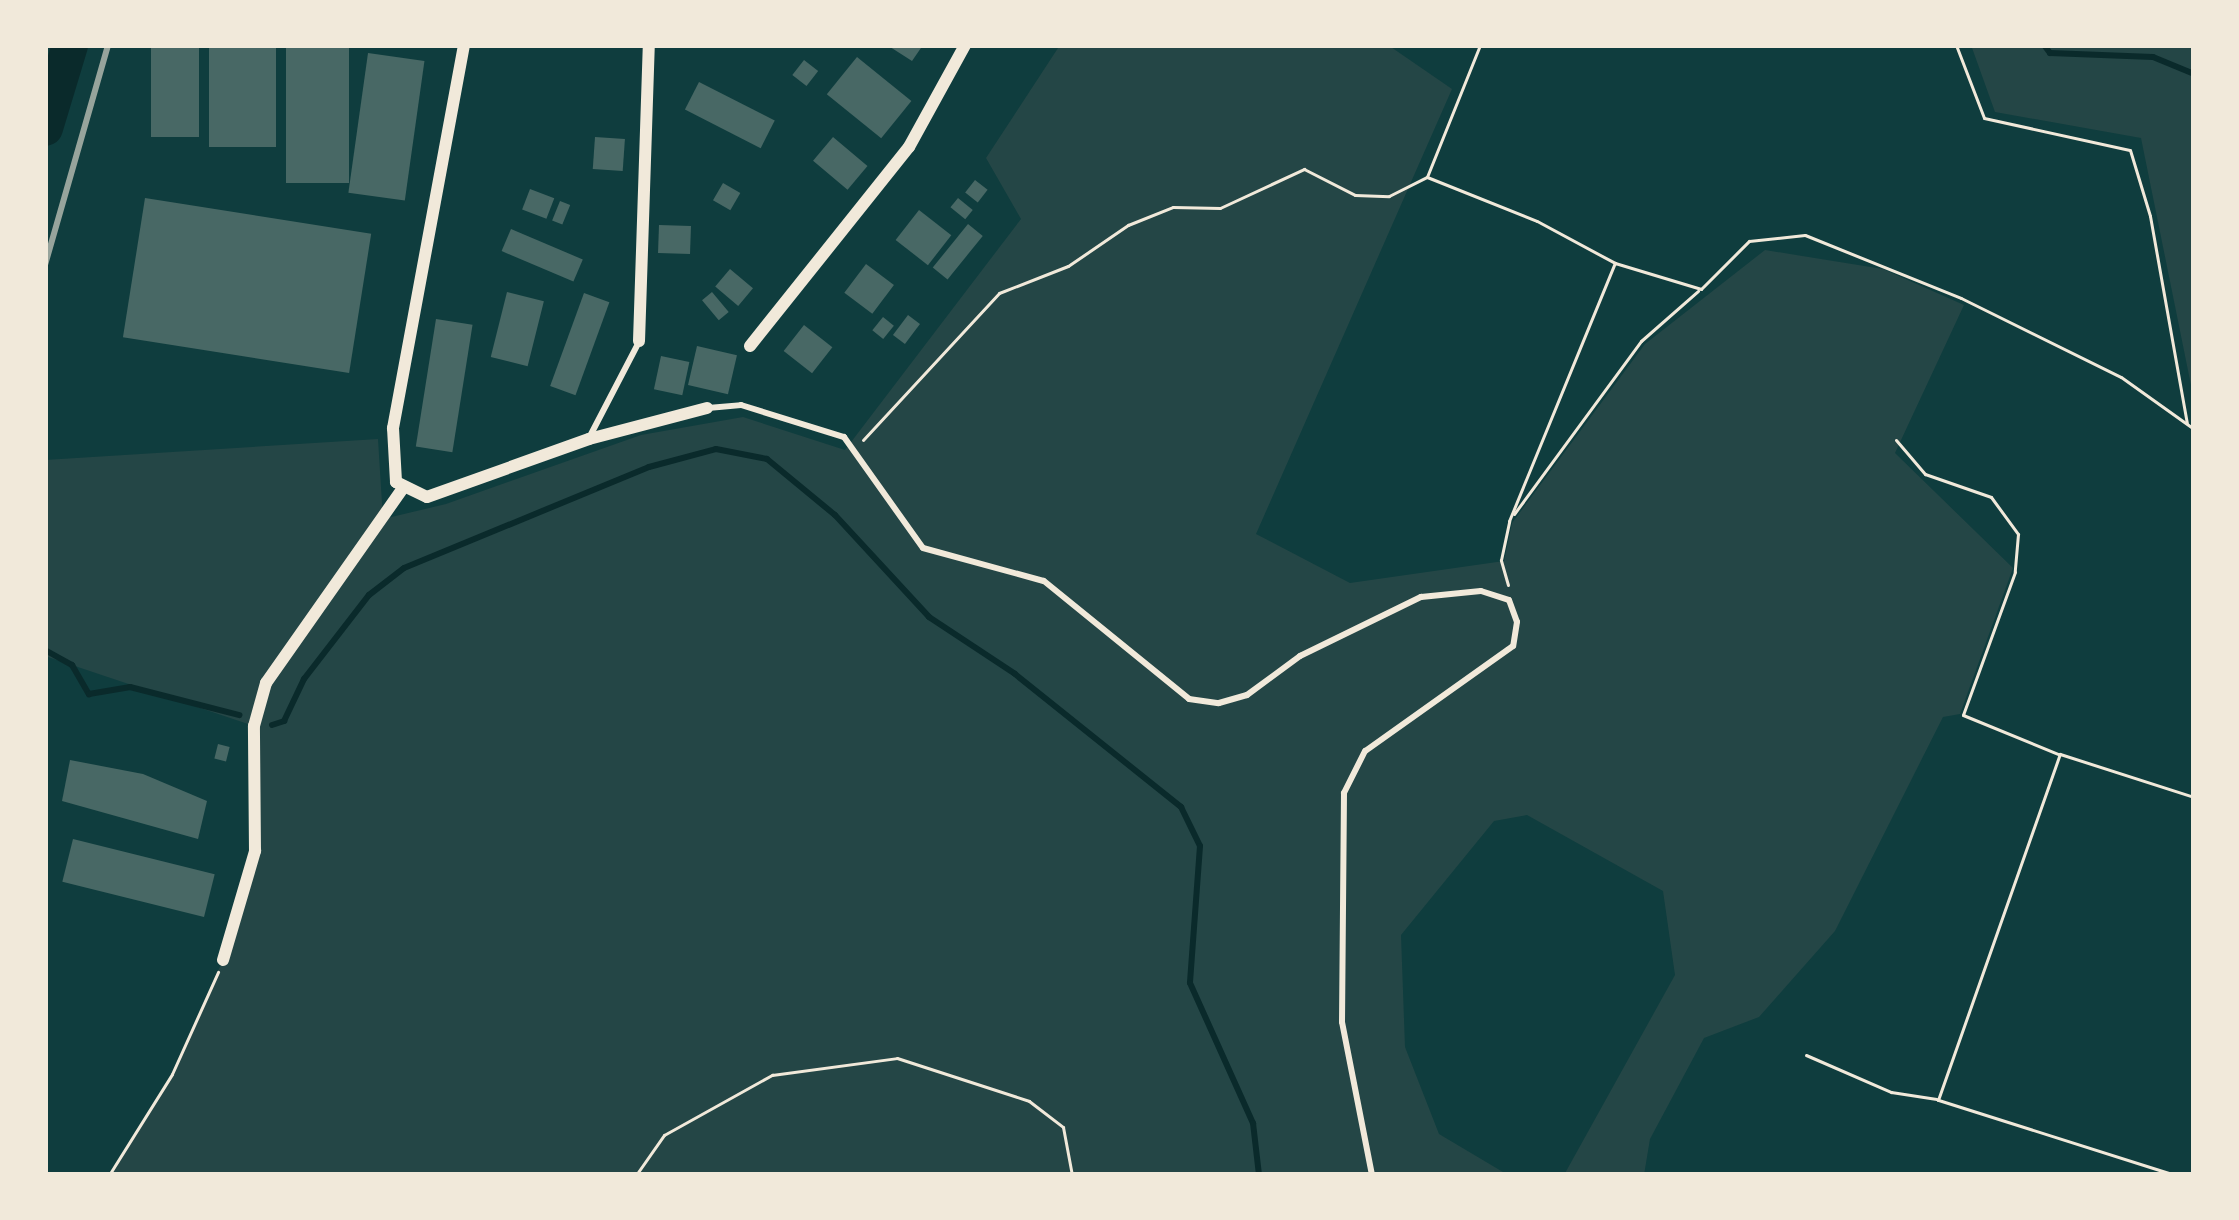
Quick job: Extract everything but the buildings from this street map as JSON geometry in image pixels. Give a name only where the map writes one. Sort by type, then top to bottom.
[{"type":"street","points":[[464,45],[393,428],[392,473],[403,488],[441,494],[589,439],[707,408]]},
{"type":"street","points":[[639,341],[649,45]]},
{"type":"street","points":[[750,346],[910,147],[965,45]]},
{"type":"street","points":[[223,960],[255,851],[254,726],[266,683],[403,488]]},
{"type":"lane","points":[[589,439],[639,341]]},
{"type":"lane","points":[[707,408],[741,405],[820,424],[856,449],[923,548],[1044,581],[1189,699],[1219,703],[1247,694],[1300,656],[1421,597],[1481,591],[1509,600],[1518,634],[1513,646],[1365,751],[1344,793],[1342,1022],[1372,1175]]},
{"type":"path","points":[[856,449],[999,293],[1067,266],[1128,225],[1173,207],[1220,208],[1304,169],[1355,195],[1389,196],[1426,177],[1480,45]]},
{"type":"path","points":[[1956,45],[1984,118],[2130,150],[2150,216],[2188,424]]},
{"type":"path","points":[[1426,177],[1538,221],[1615,263],[1700,289]]},
{"type":"path","points":[[1509,521],[1641,340],[1749,241],[1805,235],[1961,298],[2121,377],[2194,429]]},
{"type":"path","points":[[1509,600],[1502,560],[1509,521],[1615,263]]},
{"type":"path","points":[[1896,440],[1925,474],[1991,497],[2018,534],[2015,572],[1963,715],[2060,754],[2194,797]]},
{"type":"path","points":[[1938,1100],[2060,754]]},
{"type":"path","points":[[110,1175],[172,1074],[223,960]]},
{"type":"path","points":[[1806,1055],[1891,1092],[1938,1100],[2175,1175]]},
{"type":"path","points":[[636,1175],[664,1135],[699,1110],[705,1116],[740,1099],[755,1082],[805,1066],[897,1058],[1029,1102],[1063,1127],[1072,1175]]},
{"type":"shaded area","points":[[1060,45],[1388,45],[1452,89],[1256,534],[1350,583],[1504,561],[1512,523],[1645,344],[1765,250],[1883,269],[1964,305],[1895,453],[2013,568],[1960,714],[1943,717],[1835,931],[1759,1017],[1704,1038],[1650,1139],[1644,1175],[1564,1175],[1675,975],[1663,891],[1527,815],[1494,821],[1401,935],[1405,1047],[1439,1134],[1508,1175],[109,1175],[172,1074],[223,960],[255,851],[254,726],[45,656],[45,460],[378,439],[383,519],[446,504],[641,435],[743,417],[845,450],[1021,219],[986,158]]},
{"type":"shaded area","points":[[1971,45],[2194,45],[2194,400],[2141,138],[1995,112]]},
{"type":"waterway","points":[[45,128],[70,45]]},
{"type":"waterway","points":[[2044,45],[2050,53],[2153,57],[2194,74]]},
{"type":"waterway","points":[[272,725],[284,721],[304,679],[369,595],[404,568],[649,467],[716,449],[767,459],[835,515],[929,617],[1015,674],[1181,807],[1200,846],[1190,983],[1253,1123],[1259,1175]]},
{"type":"waterway","points":[[45,650],[72,665],[89,694],[130,687],[239,715]]},
{"type":"railway","points":[[45,265],[108,45]]}]
